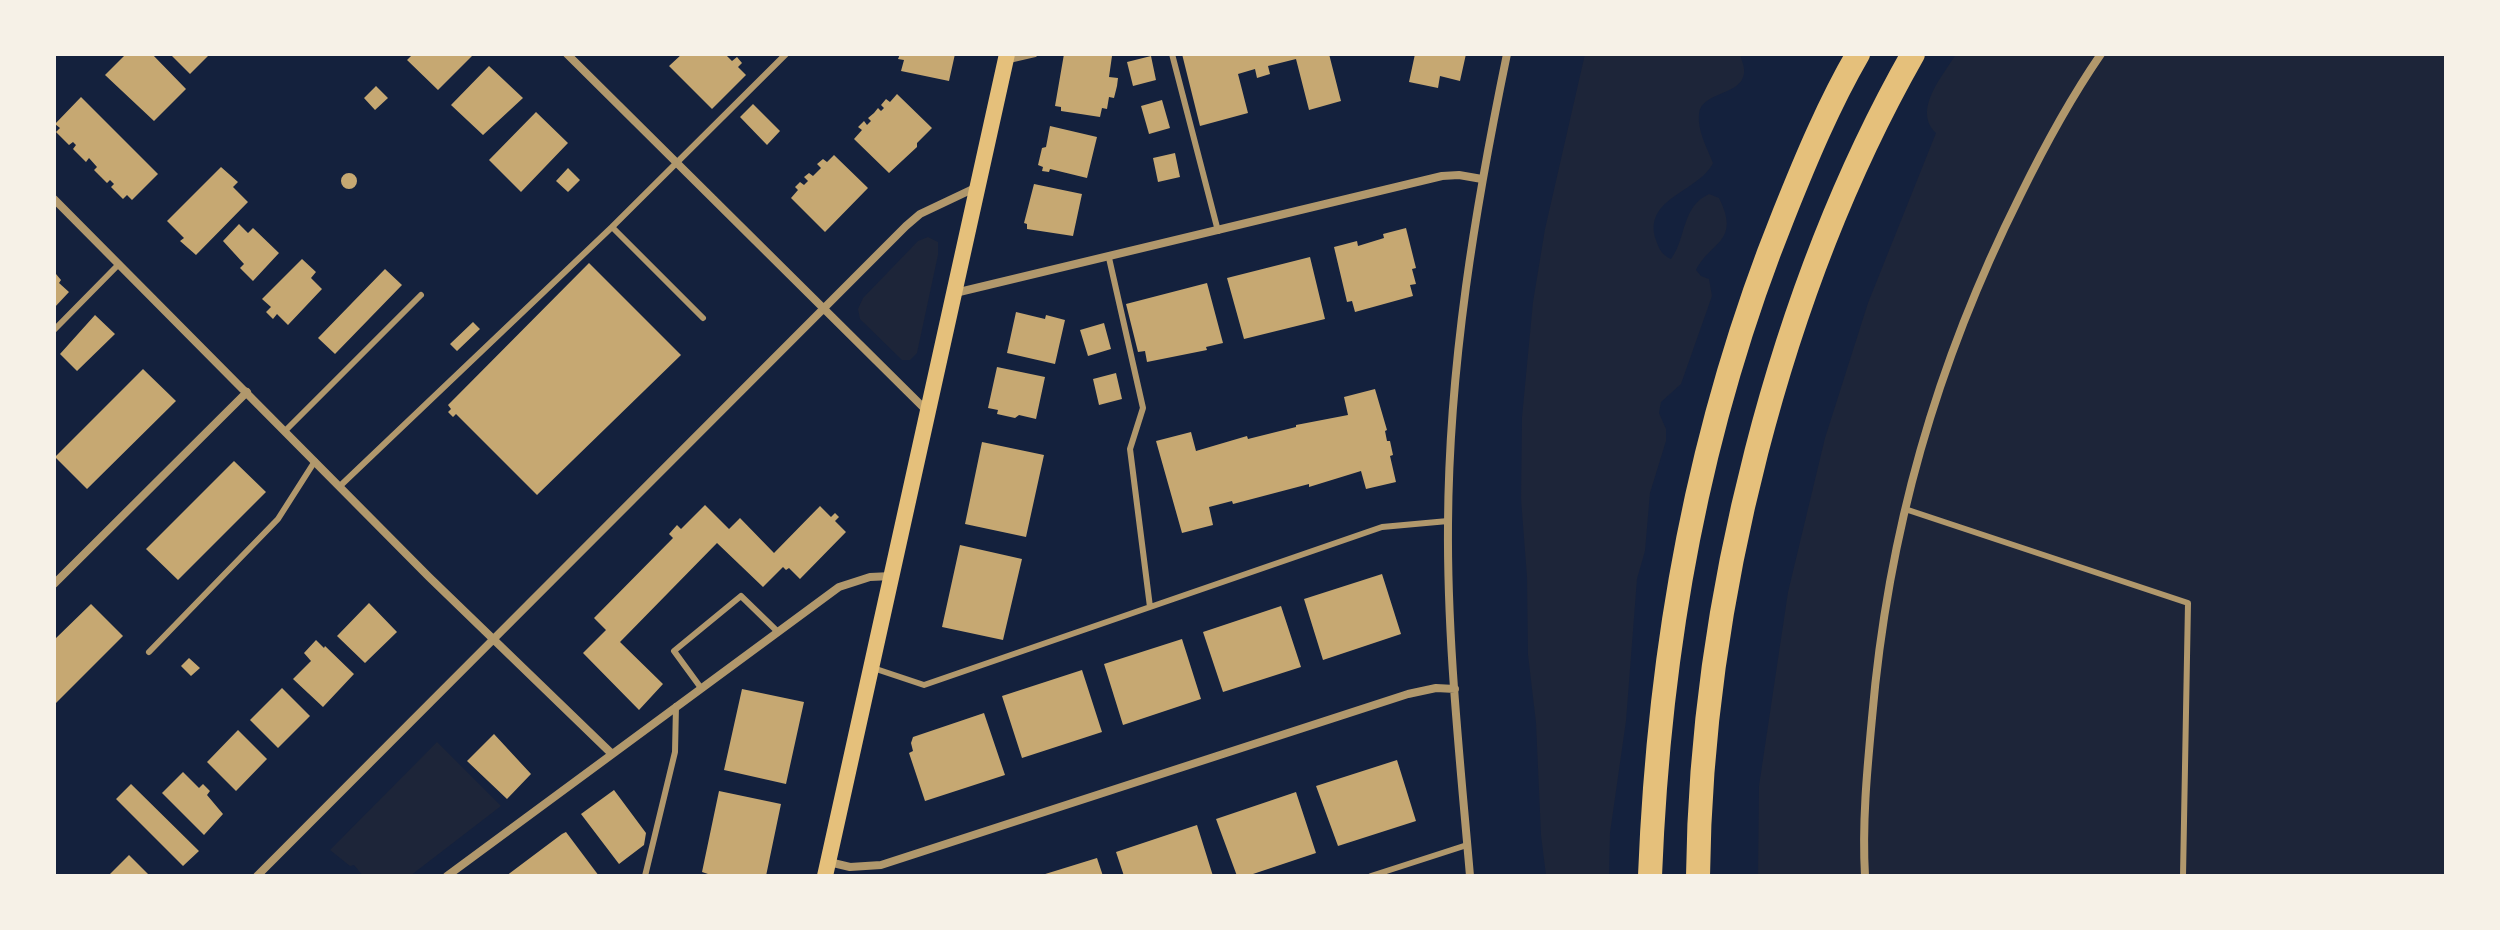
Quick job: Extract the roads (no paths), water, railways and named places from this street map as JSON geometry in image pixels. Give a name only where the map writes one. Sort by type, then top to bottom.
[{"type":"highway","points":[[1650,876],[1653,789],[1669,642],[1692,512],[1718,406],[1759,276],[1800,174],[1858,54]]},
{"type":"highway","points":[[1698,876],[1709,703],[1730,567],[1765,421],[1804,293],[1862,152],[1913,54]]},
{"type":"main road","points":[[827,869],[1006,58]]},
{"type":"street","points":[[567,54],[928,413]]},
{"type":"street","points":[[1470,876],[1448,579],[1448,521],[1456,359],[1482,179],[1507,54]]},
{"type":"street","points":[[1865,876],[1866,781],[1876,665],[1905,509],[1926,423],[1988,262],[2050,135],[2101,54]]},
{"type":"street","points":[[955,293],[1442,176],[1482,179]]},
{"type":"street","points":[[257,876],[920,214],[978,187]]},
{"type":"street","points":[[54,199],[611,753]]},
{"type":"street","points":[[54,584],[247,392]]},
{"type":"street","points":[[447,876],[839,587],[870,577],[892,576]]},
{"type":"street","points":[[827,869],[881,865],[1408,694],[1436,688],[1455,689]]},
{"type":"lane","points":[[340,486],[612,227],[786,54]]},
{"type":"lane","points":[[1006,58],[1035,54]]},
{"type":"lane","points":[[1172,54],[1218,231]]},
{"type":"lane","points":[[612,227],[703,318]]},
{"type":"lane","points":[[1109,258],[1143,408],[1130,449],[1150,607]]},
{"type":"lane","points":[[54,330],[119,264]]},
{"type":"lane","points":[[285,431],[421,295]]},
{"type":"lane","points":[[149,652],[278,519],[315,461]]},
{"type":"lane","points":[[1905,509],[2188,603],[2183,876]]},
{"type":"lane","points":[[872,668],[924,685],[1382,527],[1448,521]]},
{"type":"lane","points":[[701,688],[674,651],[741,596],[778,632]]},
{"type":"lane","points":[[645,876],[675,752],[676,706]]},
{"type":"lane","points":[[1371,876],[1467,845]]}]
